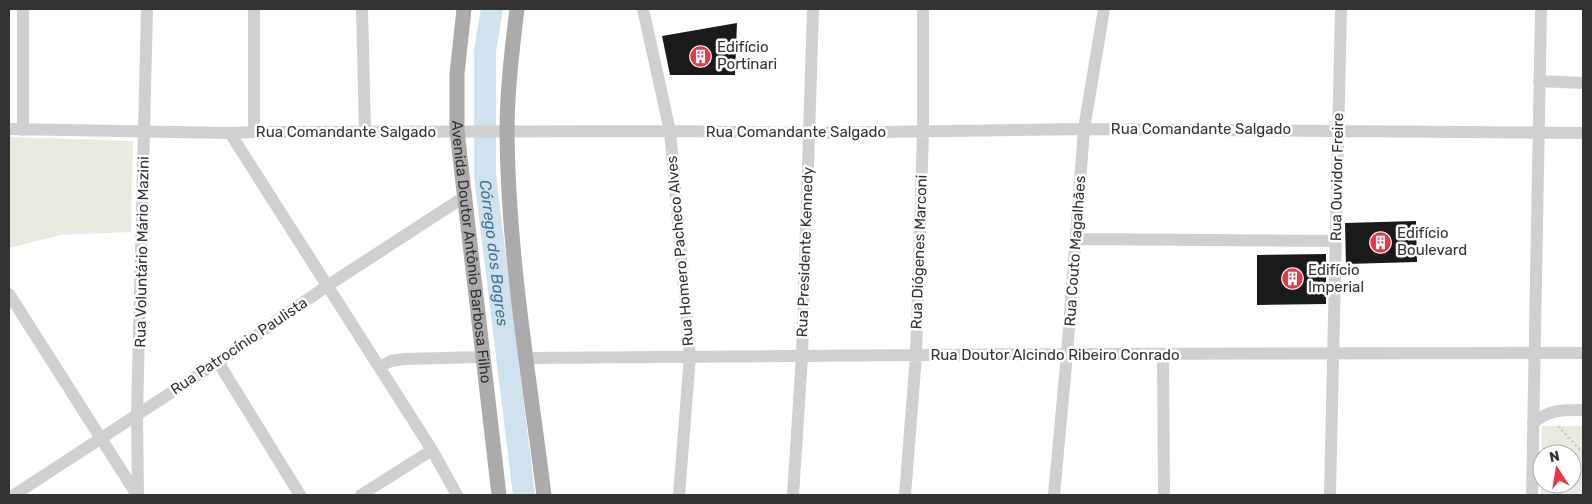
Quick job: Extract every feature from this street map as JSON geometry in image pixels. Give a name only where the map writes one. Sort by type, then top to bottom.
[{"type":"main road","name":"Avenida Doutor Antônio Barbosa Filho","points":[[464,9],[457,74],[464,131],[464,197],[499,495]]},
{"type":"main road","points":[[517,9],[503,132],[511,231],[544,495]]},
{"type":"street","points":[[23,9],[23,130]]},
{"type":"street","name":"Rua Voluntário Mário Mazini","points":[[138,495],[137,414],[147,9]]},
{"type":"street","points":[[254,9],[254,132]]},
{"type":"street","points":[[362,9],[365,132]]},
{"type":"street","name":"Rua Homero Pacheco Alves","points":[[643,9],[670,132],[690,356],[679,495]]},
{"type":"street","name":"Rua Presidente Kennedy","points":[[793,495],[802,356],[813,9]]},
{"type":"street","name":"Rua Diógenes Marconi","points":[[905,495],[916,356],[923,132],[923,9]]},
{"type":"street","name":"Rua Couto Magalhães","points":[[1054,495],[1084,129],[1104,9]]},
{"type":"street","name":"Rua Ouvidor Freire","points":[[1330,495],[1335,354],[1335,241],[1341,9]]},
{"type":"street","points":[[1532,495],[1533,354],[1541,9]]},
{"type":"street","points":[[1539,81],[1583,83]]},
{"type":"street","name":"Rua Comandante Salgado","points":[[9,129],[230,134],[254,132],[464,131],[810,133],[1084,129],[1583,133]]},
{"type":"street","points":[[230,134],[432,450],[458,495]]},
{"type":"street","name":"Rua Patrocínio Paulista","points":[[14,495],[102,439],[218,362],[327,286],[464,197]]},
{"type":"street","points":[[1076,239],[1335,241]]},
{"type":"street","points":[[9,294],[138,495]]},
{"type":"street","name":"Rua Doutor Alcindo Ribeiro Conrado","points":[[526,358],[1583,353]]},
{"type":"street","points":[[1163,354],[1164,495]]},
{"type":"street","points":[[379,367],[392,361],[404,359],[482,357]]},
{"type":"street","points":[[218,362],[300,495]]},
{"type":"street","points":[[1533,423],[1549,412],[1583,410]]},
{"type":"street","points":[[361,495],[432,450]]},
{"type":"path","points":[[1558,426],[1583,453]]},
{"type":"shaded area","points":[[9,137],[133,141],[131,232],[60,235],[9,248]]},
{"type":"shaded area","points":[[1542,426],[1583,426],[1583,495],[1541,495],[1582,494],[1582,444],[1542,444]]},
{"type":"building","name":"Edifício Portinari","points":[[737,23],[735,75],[670,75],[662,36]]},
{"type":"building","name":"Edifício Boulevard","points":[[1416,221],[1417,262],[1346,264],[1345,223]]},
{"type":"building","name":"Edifício Imperial","points":[[1326,254],[1326,304],[1257,305],[1257,255]]},
{"type":"waterway","name":"Córrego dos Bagres","points":[[492,9],[485,51],[485,176],[524,495]]},
{"type":"place","name":"Edifício Portinari","points":[[701,56]]},
{"type":"place","name":"Edifício Boulevard","points":[[1381,242]]},
{"type":"place","name":"Edifício Imperial","points":[[1292,279]]}]
